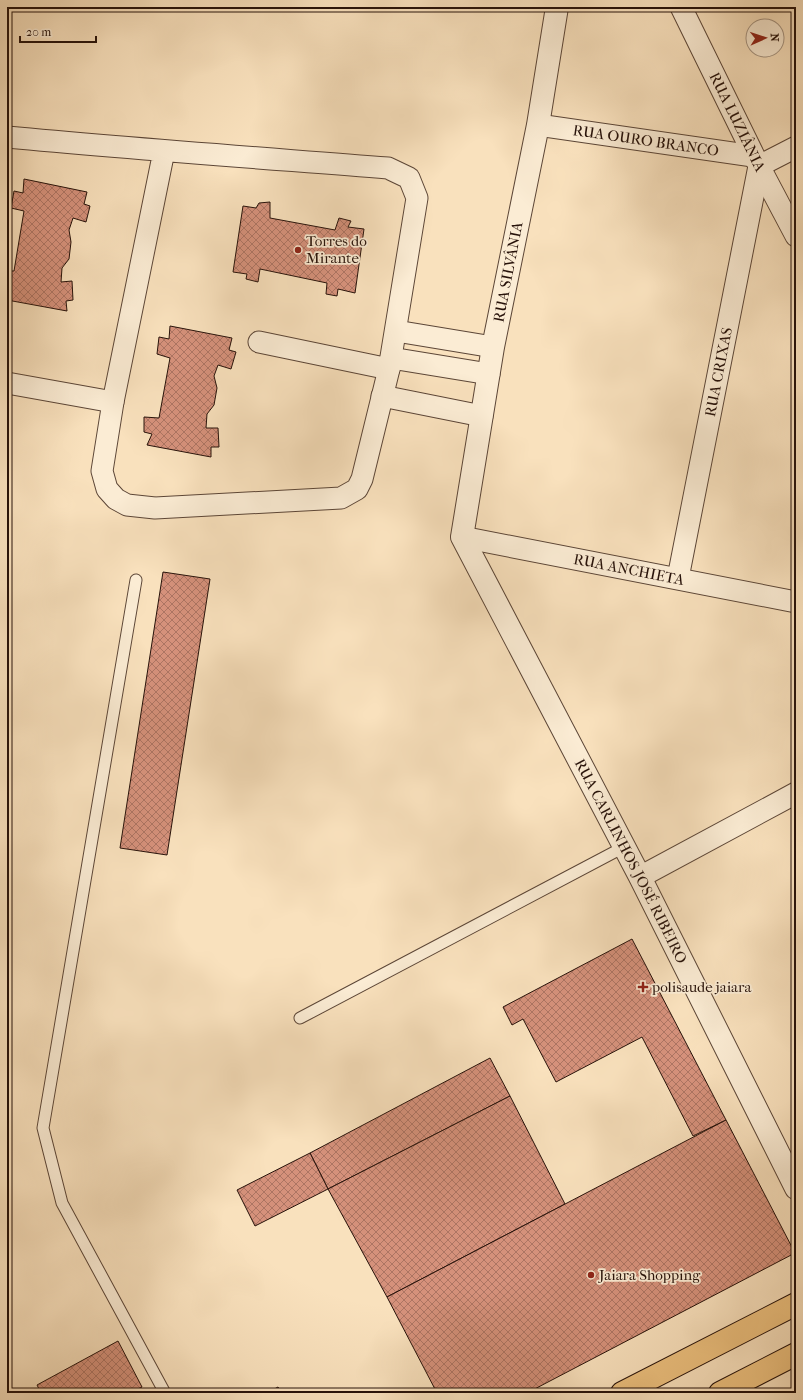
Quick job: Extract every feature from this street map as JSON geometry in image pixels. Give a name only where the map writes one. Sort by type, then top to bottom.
[{"type":"main road","points":[[622,1393],[796,1304]]},
{"type":"main road","points":[[720,1393],[796,1354]]},
{"type":"street","name":"RUA SILVÂNIA","points":[[462,537],[489,374],[538,125],[557,7]]},
{"type":"street","name":"RUA LUZIÂNIA","points":[[681,7],[756,161],[796,236]]},
{"type":"street","name":"RUA OURO BRANCO","points":[[538,125],[756,161]]},
{"type":"street","points":[[7,137],[164,151],[388,168],[409,178],[417,198],[390,364],[362,479],[357,489],[341,498],[155,508],[127,505],[116,499],[107,489],[102,471],[113,402],[164,151]]},
{"type":"street","points":[[756,161],[796,147]]},
{"type":"street","name":"RUA CRIXAS","points":[[678,578],[756,161]]},
{"type":"street","points":[[396,331],[494,347]]},
{"type":"street","points":[[259,342],[390,364],[489,374]]},
{"type":"street","points":[[7,382],[113,402]]},
{"type":"street","points":[[382,396],[482,416]]},
{"type":"street","name":"RUA ANCHIETA","points":[[462,537],[796,602]]},
{"type":"street","name":"RUA CARLINHOS JOSÉ RIBEIRO","points":[[462,537],[640,877],[796,1188]]},
{"type":"street","points":[[640,877],[796,793]]},
{"type":"lane","points":[[136,580],[43,1128],[62,1203],[164,1393]]},
{"type":"lane","points":[[300,1018],[624,847]]},
{"type":"building","points":[[24,179],[87,192],[84,204],[90,206],[86,222],[73,218],[69,230],[71,242],[69,259],[62,268],[61,282],[72,281],[73,300],[66,301],[67,311],[7,300],[7,271],[14,271],[24,211],[11,208],[14,191],[23,193]]},
{"type":"building","name":"Torres do Mirante","points":[[270,202],[270,218],[335,230],[339,218],[351,221],[348,227],[364,229],[355,293],[338,289],[337,296],[326,294],[327,283],[260,269],[258,282],[246,279],[247,274],[233,272],[243,206],[256,208],[259,203]]},
{"type":"building","points":[[170,326],[232,338],[229,350],[236,352],[231,369],[218,365],[214,376],[217,388],[214,405],[207,414],[206,428],[218,428],[219,447],[211,447],[211,457],[147,445],[152,434],[144,432],[144,417],[159,418],[170,358],[157,354],[159,337],[169,339]]},
{"type":"building","points":[[163,572],[210,579],[167,855],[120,848]]},
{"type":"building","points":[[632,939],[726,1120],[693,1136],[642,1037],[556,1082],[523,1019],[512,1025],[503,1007]]},
{"type":"building","points":[[490,1058],[510,1096],[328,1189],[310,1153]]},
{"type":"building","points":[[510,1096],[565,1204],[387,1297],[328,1189]]},
{"type":"building","name":"Jaiara Shopping","points":[[726,1120],[795,1253],[527,1393],[437,1393],[387,1297]]},
{"type":"building","points":[[310,1153],[328,1189],[255,1226],[237,1190]]},
{"type":"building","points":[[118,1341],[142,1387],[130,1393],[41,1393],[37,1385]]},
{"type":"building","points":[[278,1387],[282,1393],[267,1393]]},
{"type":"place","name":"Torres do Mirante","points":[[298,250]]},
{"type":"place","name":"polisaude jaiara","points":[[643,987]]},
{"type":"place","name":"Jaiara Shopping","points":[[591,1275]]}]
